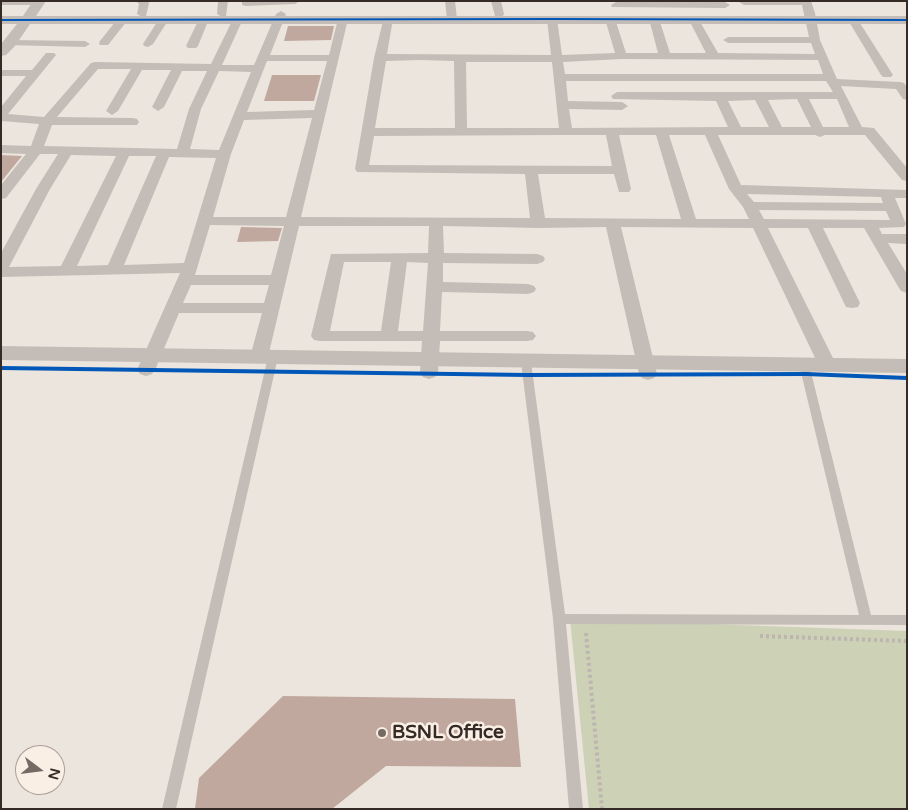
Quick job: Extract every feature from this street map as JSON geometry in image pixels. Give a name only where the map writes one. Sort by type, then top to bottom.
[{"type":"street","points":[[1,2],[39,1]]},
{"type":"street","points":[[6,47],[39,1]]},
{"type":"street","points":[[744,2],[907,17]]},
{"type":"street","points":[[246,3],[451,12],[552,19],[616,12],[725,5]]},
{"type":"street","points":[[1,15],[28,18],[238,19],[280,16],[296,5]]},
{"type":"street","points":[[1,20],[141,8],[223,7],[280,16],[343,19],[388,19],[498,8],[616,12],[808,9],[853,20],[907,17]]},
{"type":"street","points":[[616,12],[654,19],[694,20],[808,9]]},
{"type":"street","points":[[808,9],[815,40],[830,77],[841,95],[856,131]]},
{"type":"street","points":[[616,12],[622,56]]},
{"type":"street","points":[[149,363],[188,274],[224,154],[280,16]]},
{"type":"street","points":[[104,43],[123,19]]},
{"type":"street","points":[[148,44],[164,19]]},
{"type":"street","points":[[192,46],[204,19]]},
{"type":"street","points":[[182,153],[194,109],[238,19]]},
{"type":"street","points":[[268,362],[271,308],[319,109],[343,19]]},
{"type":"street","points":[[388,19],[362,169],[620,170]]},
{"type":"street","points":[[552,19],[566,133]]},
{"type":"street","points":[[654,19],[665,56]]},
{"type":"street","points":[[694,20],[713,55]]},
{"type":"street","points":[[853,20],[887,75]]},
{"type":"street","points":[[728,40],[815,40]]},
{"type":"street","points":[[6,47],[85,44]]},
{"type":"street","points":[[1,116],[50,55]]},
{"type":"street","points":[[380,58],[522,60],[602,56],[713,55],[822,57]]},
{"type":"street","points":[[602,56],[621,104]]},
{"type":"street","points":[[4,188],[36,150],[48,121],[95,65],[214,68],[332,58]]},
{"type":"street","points":[[460,58],[461,133]]},
{"type":"street","points":[[112,110],[139,65]]},
{"type":"street","points":[[158,107],[178,67]]},
{"type":"street","points":[[1,73],[34,73]]},
{"type":"street","points":[[558,78],[907,76]]},
{"type":"street","points":[[830,77],[900,86],[907,96]]},
{"type":"street","points":[[562,105],[621,104],[720,97],[841,95]]},
{"type":"street","points":[[801,96],[820,133]]},
{"type":"street","points":[[720,97],[737,132]]},
{"type":"street","points":[[760,97],[777,131]]},
{"type":"street","points":[[242,110],[319,109]]},
{"type":"street","points":[[1,116],[48,121],[133,122]]},
{"type":"street","points":[[368,132],[662,133],[777,131],[820,133],[869,131],[905,172]]},
{"type":"street","points":[[710,132],[736,190],[750,206],[827,364]]},
{"type":"street","points":[[612,133],[624,189]]},
{"type":"street","points":[[662,133],[690,223]]},
{"type":"street","points":[[1,149],[224,154]]},
{"type":"street","points":[[1,268],[43,189],[67,151]]},
{"type":"street","points":[[67,270],[124,152]]},
{"type":"street","points":[[114,269],[164,153]]},
{"type":"street","points":[[531,170],[538,224]]},
{"type":"street","points":[[736,190],[889,200]]},
{"type":"street","points":[[750,206],[889,200],[907,194]]},
{"type":"street","points":[[204,221],[436,224],[758,222],[899,224],[889,200]]},
{"type":"street","points":[[813,223],[852,303]]},
{"type":"street","points":[[868,223],[907,288]]},
{"type":"street","points":[[430,367],[436,224]]},
{"type":"street","points":[[613,224],[646,368]]},
{"type":"street","points":[[877,238],[907,239]]},
{"type":"street","points":[[527,336],[320,336],[337,257],[537,259]]},
{"type":"street","points":[[389,337],[400,257]]},
{"type":"street","points":[[1,272],[114,269],[278,280]]},
{"type":"street","points":[[433,287],[528,289]]},
{"type":"street","points":[[174,308],[271,308]]},
{"type":"street","points":[[1,353],[149,363]]},
{"type":"street","points":[[1,368],[149,363],[268,362],[430,367],[805,369],[907,378]]},
{"type":"street","points":[[805,369],[827,364],[907,366]]},
{"type":"lane","points":[[169,809],[268,362]]},
{"type":"lane","points":[[527,368],[559,619],[576,809]]},
{"type":"lane","points":[[805,369],[866,620]]},
{"type":"lane","points":[[559,619],[907,620]]},
{"type":"path","points":[[586,628],[602,809]]},
{"type":"green space","points":[[570,619],[907,631],[907,809],[589,809]]},
{"type":"building","points":[[288,26],[334,26],[331,40],[284,41]]},
{"type":"building","points":[[272,75],[321,75],[314,101],[264,101]]},
{"type":"building","points":[[1,155],[22,156],[1,182]]},
{"type":"building","points":[[241,227],[282,228],[278,241],[237,242]]},
{"type":"building","name":"BSNL Office","points":[[283,696],[515,699],[521,767],[386,766],[332,809],[195,809],[199,778]]},
{"type":"cycle path","points":[[1,20],[907,20]]},
{"type":"cycle path","points":[[1,368],[528,375],[806,374],[907,378]]},
{"type":"place","name":"BSNL Office","points":[[382,733]]}]
